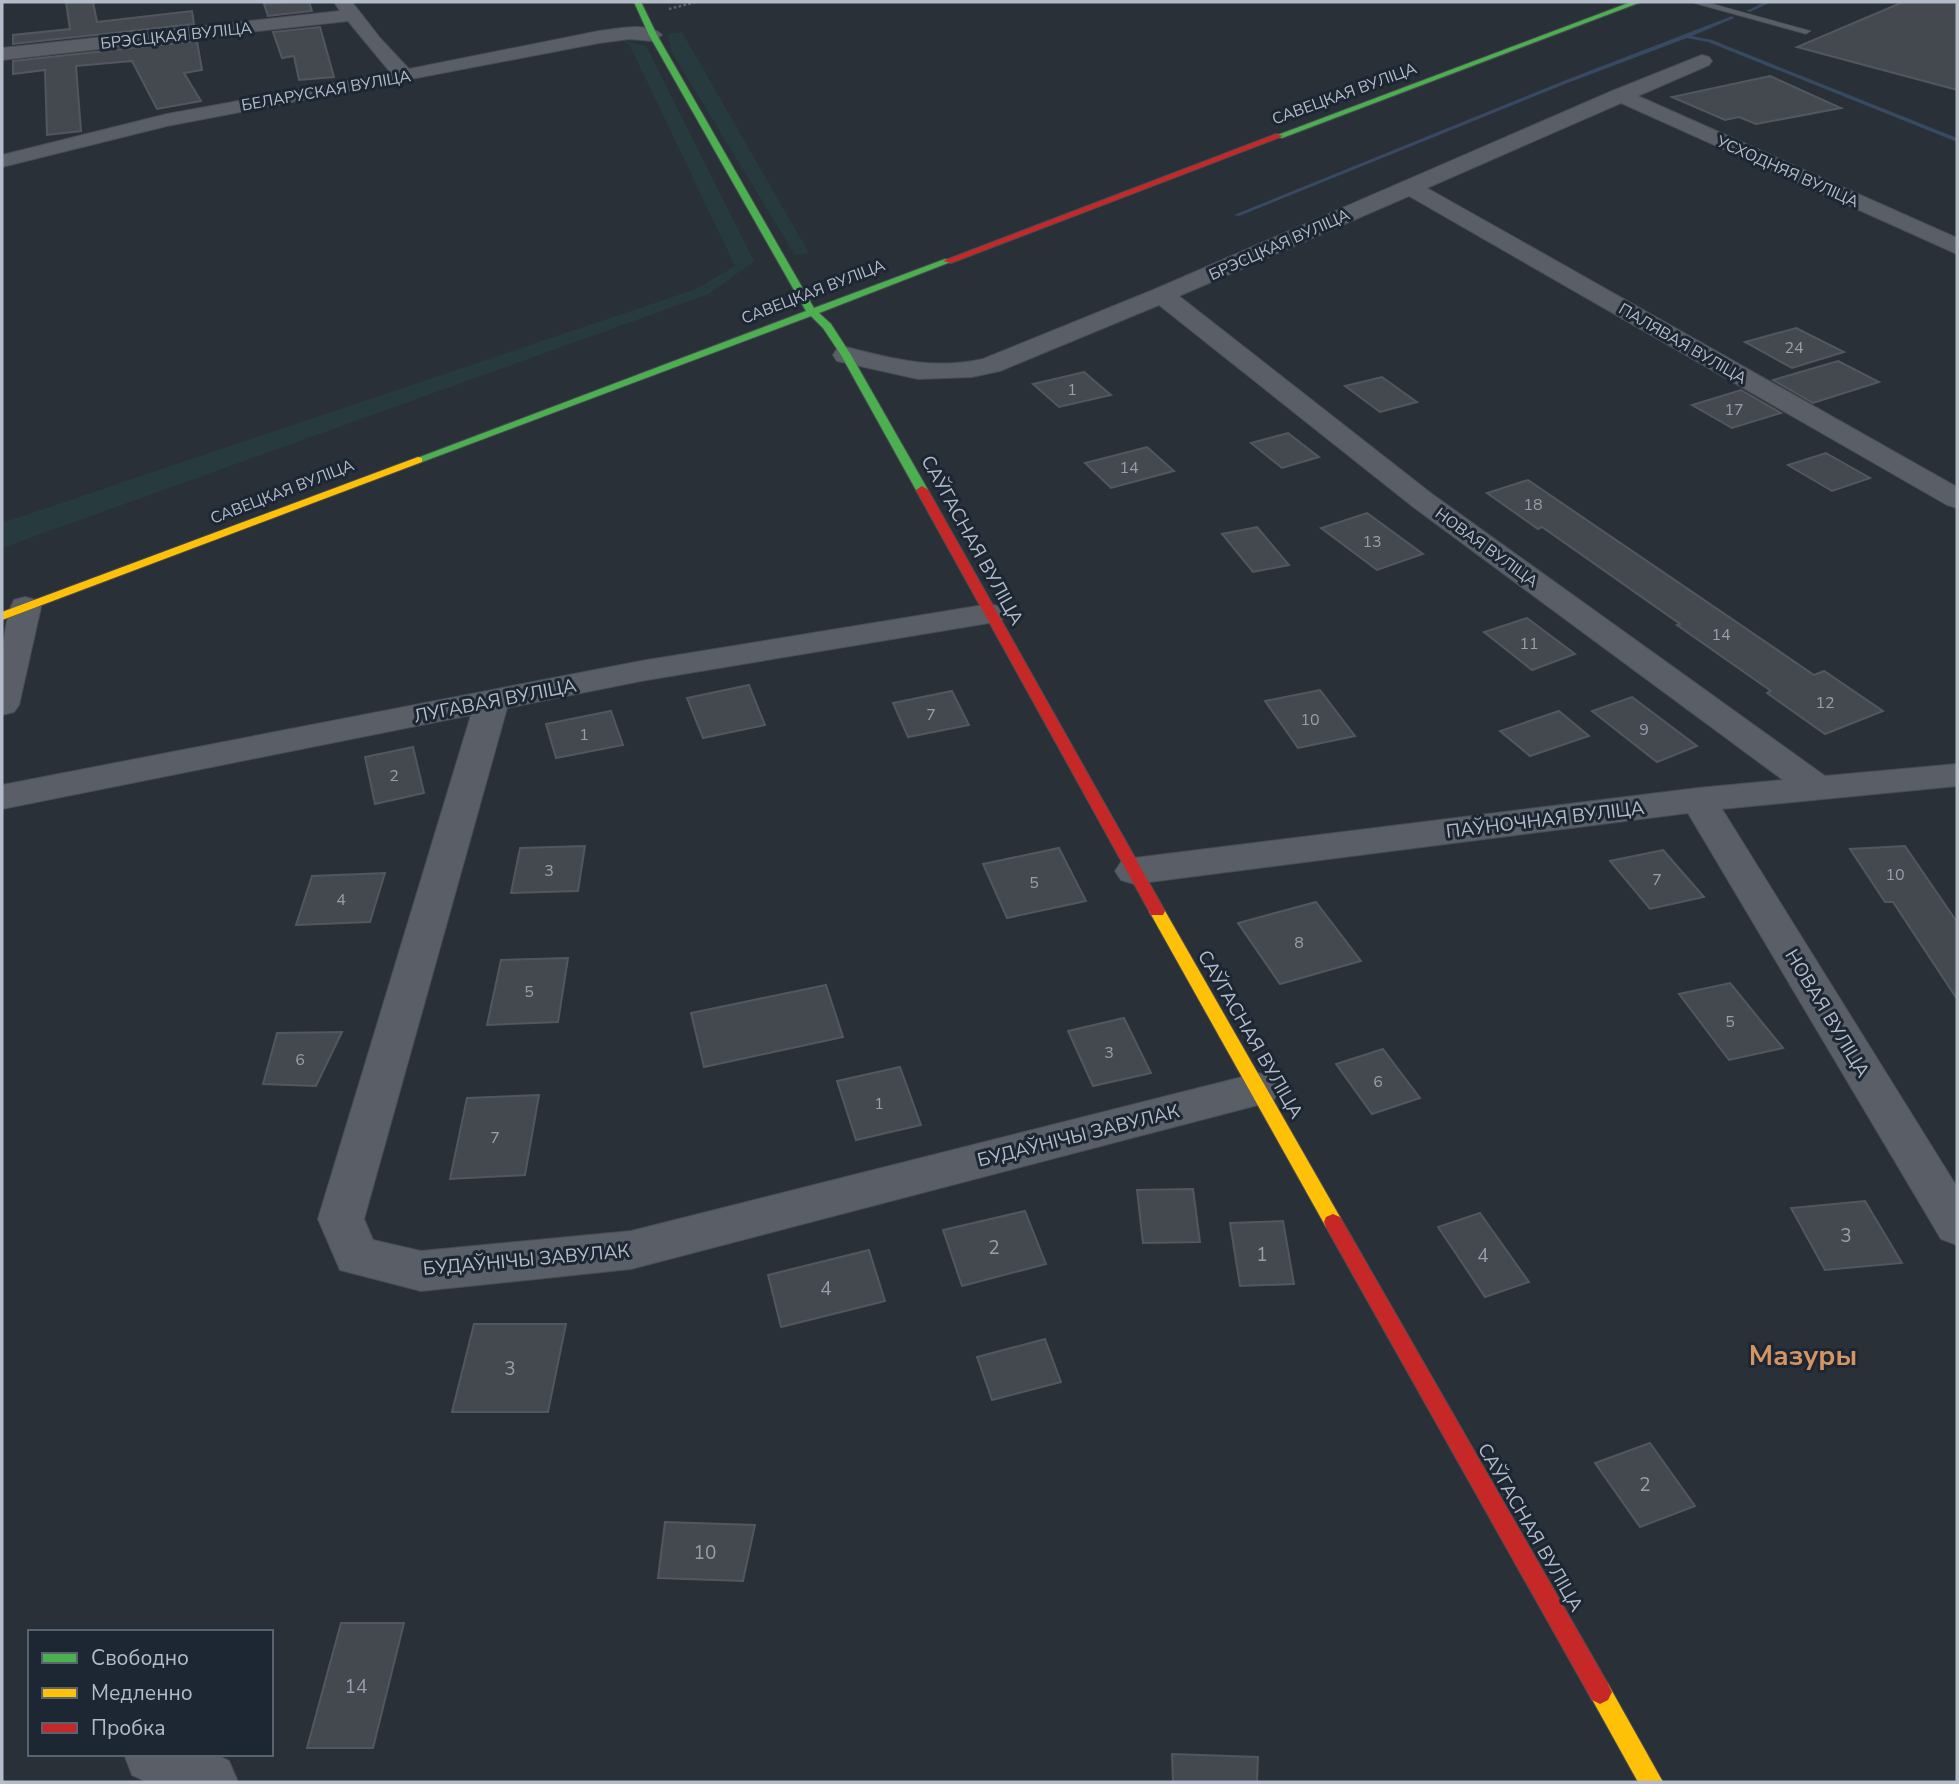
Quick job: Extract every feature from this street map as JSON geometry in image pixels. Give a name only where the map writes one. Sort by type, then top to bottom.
[{"type":"street","name":"САЎГАСНАЯ ВУЛІЦА","points":[[637,2],[653,35],[810,310],[827,326],[846,355],[1134,871],[1651,1782]]},
{"type":"street","name":"САВЕЦКАЯ ВУЛІЦА","points":[[14,612],[810,310],[1637,2]]},
{"type":"street","name":"БРЭСЦКАЯ ВУЛІЦА","points":[[2,54],[347,8]]},
{"type":"street","points":[[347,8],[405,76]]},
{"type":"street","name":"БЕЛАРУСКАЯ ВУЛІЦА","points":[[2,161],[167,120],[599,37],[629,33],[653,35]]},
{"type":"street","name":"БРЭСЦКАЯ ВУЛІЦА","points":[[846,355],[906,371],[965,373],[991,365],[1162,295],[1702,61]]},
{"type":"street","name":"УСХОДНЯЯ ВУЛІЦА","points":[[1619,96],[1957,247]]},
{"type":"street","name":"ПАЛЯВАЯ ВУЛІЦА","points":[[1409,187],[1957,499]]},
{"type":"street","name":"НОВАЯ ВУЛІЦА","points":[[1162,295],[1422,500],[1819,789]]},
{"type":"street","points":[[2,705],[14,612]]},
{"type":"street","name":"ЛУГАВАЯ ВУЛІЦА","points":[[2,797],[641,671],[990,614]]},
{"type":"street","name":"БУДАЎНІЧЫ ЗАВУЛАК","points":[[492,701],[341,1219],[356,1256],[421,1271],[632,1250],[1258,1089]]},
{"type":"street","name":"ПАЎНОЧНАЯ ВУЛІЦА","points":[[1134,871],[1698,800],[1957,775]]},
{"type":"street","name":"НОВАЯ ВУЛІЦА","points":[[1698,800],[1957,1226]]},
{"type":"street","points":[[157,1756],[208,1782]]},
{"type":"lane","points":[[1695,2],[1806,31]]},
{"type":"green space","points":[[682,32],[809,253],[795,255],[671,51],[668,34]]},
{"type":"green space","points":[[623,41],[646,46],[754,261],[709,294],[2,548],[2,523],[696,289],[735,266],[630,46]]},
{"type":"building","points":[[66,2],[93,2],[97,22],[192,11],[194,24],[13,44],[13,35],[70,29]]},
{"type":"building","points":[[309,2],[312,11],[268,16],[264,4]]},
{"type":"building","points":[[1903,2],[1957,2],[1957,90],[1797,47]]},
{"type":"building","points":[[320,27],[334,77],[299,80],[294,56],[282,58],[273,32]]},
{"type":"building","points":[[197,41],[202,70],[184,73],[201,101],[157,109],[132,61],[76,66],[81,131],[47,135],[45,70],[13,74],[13,61]]},
{"type":"building","points":[[1770,76],[1841,108],[1756,124],[1739,117],[1725,120],[1672,97]]},
{"type":"building","points":[[1796,328],[1844,352],[1792,368],[1745,342]]},
{"type":"building","points":[[1838,361],[1879,382],[1813,403],[1773,380]]},
{"type":"building","points":[[1084,372],[1111,395],[1059,407],[1033,384]]},
{"type":"building","points":[[1382,377],[1417,402],[1380,412],[1345,386]]},
{"type":"building","points":[[1741,390],[1781,413],[1732,428],[1692,405]]},
{"type":"building","points":[[1288,433],[1319,457],[1282,468],[1251,443]]},
{"type":"building","points":[[1147,447],[1174,471],[1111,488],[1085,463]]},
{"type":"building","points":[[1826,453],[1870,478],[1832,491],[1788,465]]},
{"type":"building","points":[[1528,480],[1814,675],[1824,671],[1883,711],[1825,734],[1767,693],[1771,691],[1677,625],[1680,624],[1542,527],[1538,529],[1487,493]]},
{"type":"building","points":[[1367,513],[1423,554],[1377,570],[1321,528]]},
{"type":"building","points":[[1257,527],[1289,565],[1253,572],[1222,534]]},
{"type":"building","points":[[1527,618],[1575,654],[1532,670],[1484,632]]},
{"type":"building","points":[[749,685],[765,725],[703,738],[687,698]]},
{"type":"building","points":[[1320,690],[1355,736],[1298,748],[1265,701]]},
{"type":"building","points":[[952,691],[969,725],[908,737],[893,703]]},
{"type":"building","points":[[1632,697],[1697,746],[1657,762],[1592,711]]},
{"type":"building","points":[[611,711],[623,745],[556,758],[546,724]]},
{"type":"building","points":[[1559,711],[1589,736],[1530,756],[1500,731]]},
{"type":"building","points":[[413,747],[424,793],[375,804],[365,757]]},
{"type":"building","points":[[585,846],[578,891],[511,893],[520,848]]},
{"type":"building","points":[[1905,846],[1957,922],[1957,999],[1893,902],[1885,902],[1850,849]]},
{"type":"building","points":[[1059,848],[1086,901],[1007,918],[983,864]]},
{"type":"building","points":[[1663,850],[1704,897],[1650,909],[1610,861]]},
{"type":"building","points":[[385,873],[370,922],[296,925],[312,876]]},
{"type":"building","points":[[1316,902],[1361,961],[1280,984],[1238,923]]},
{"type":"building","points":[[568,958],[558,1022],[487,1025],[501,960]]},
{"type":"building","points":[[1730,983],[1783,1048],[1729,1060],[1679,994]]},
{"type":"building","points":[[826,985],[843,1037],[704,1067],[691,1013]]},
{"type":"building","points":[[1124,1018],[1151,1073],[1093,1086],[1068,1031]]},
{"type":"building","points":[[342,1032],[316,1086],[263,1084],[277,1033]]},
{"type":"building","points":[[1383,1049],[1420,1098],[1372,1114],[1336,1064]]},
{"type":"building","points":[[900,1067],[921,1125],[856,1140],[837,1081]]},
{"type":"building","points":[[539,1095],[525,1175],[450,1179],[467,1098]]},
{"type":"building","points":[[1193,1189],[1200,1242],[1143,1243],[1137,1190]]},
{"type":"building","points":[[1865,1201],[1902,1263],[1825,1270],[1791,1208]]},
{"type":"building","points":[[1025,1211],[1046,1264],[962,1286],[943,1230]]},
{"type":"building","points":[[1480,1213],[1529,1282],[1485,1297],[1438,1227]]},
{"type":"building","points":[[1283,1221],[1294,1284],[1240,1286],[1230,1223]]},
{"type":"building","points":[[869,1250],[885,1301],[781,1327],[768,1275]]},
{"type":"building","points":[[474,1324],[566,1324],[548,1412],[452,1412]]},
{"type":"building","points":[[1045,1339],[1061,1382],[992,1400],[977,1357]]},
{"type":"building","points":[[1650,1443],[1695,1506],[1640,1527],[1595,1463]]},
{"type":"building","points":[[665,1522],[755,1525],[743,1581],[658,1578]]},
{"type":"building","points":[[341,1623],[404,1623],[373,1748],[307,1748]]},
{"type":"building","points":[[1172,1754],[1258,1757],[1257,1782],[1173,1782]]},
{"type":"waterway","points":[[1748,11],[1769,2]]},
{"type":"waterway","points":[[1687,36],[1732,17]]},
{"type":"waterway","points":[[1237,215],[1568,81],[1687,36]]},
{"type":"waterway","points":[[1687,36],[1710,41],[1957,140]]},
{"type":"traffic: fast","points":[[637,2],[653,35],[810,310],[827,326],[846,355],[922,490]]},
{"type":"traffic: fast","points":[[1279,136],[1637,2]]},
{"type":"traffic: fast","points":[[418,460],[948,261]]},
{"type":"traffic: slow","points":[[2,616],[418,460]]},
{"type":"traffic: slow","points":[[1157,911],[1333,1222]]},
{"type":"traffic: slow","points":[[1600,1692],[1651,1782]]},
{"type":"traffic: jam","points":[[948,261],[1279,136]]},
{"type":"traffic: jam","points":[[922,490],[1157,911]]},
{"type":"traffic: jam","points":[[1333,1222],[1600,1692]]},
{"type":"district","name":"Мазуры","points":[[1803,1355]]}]
